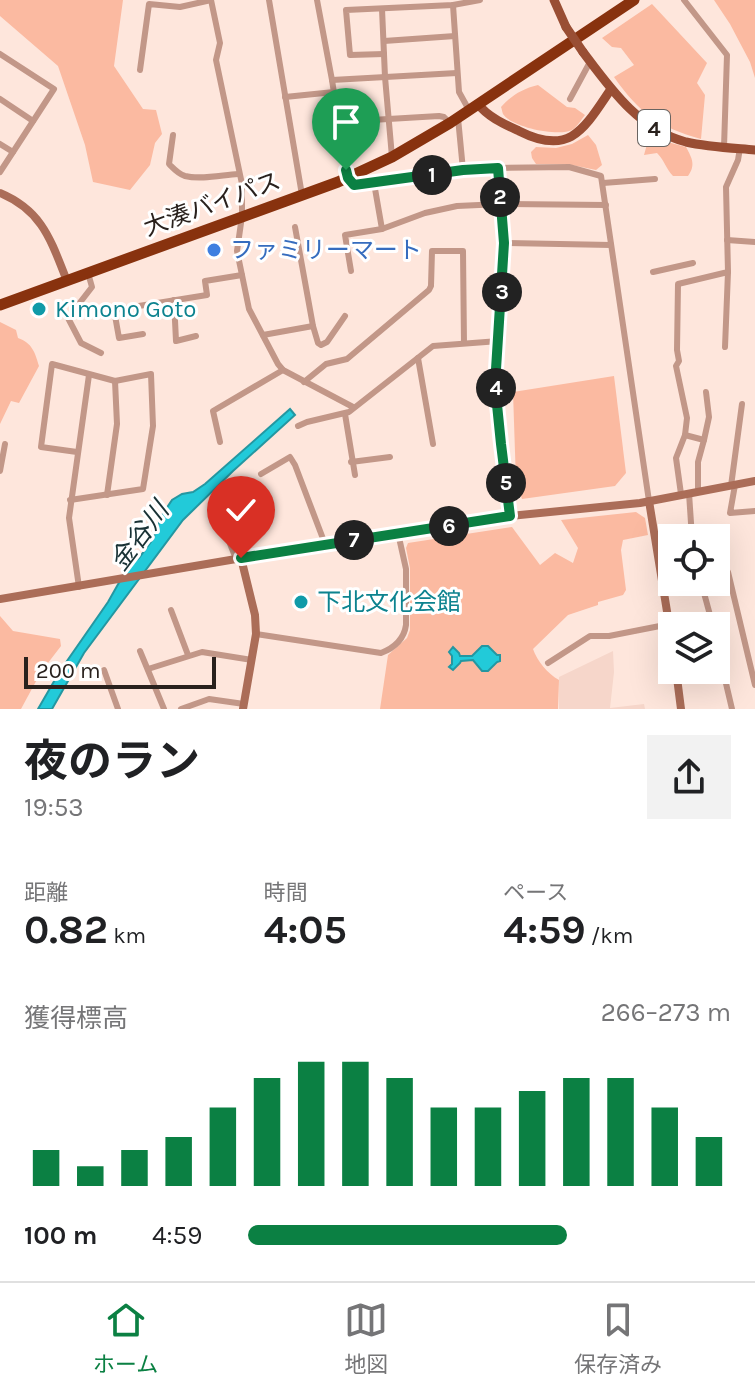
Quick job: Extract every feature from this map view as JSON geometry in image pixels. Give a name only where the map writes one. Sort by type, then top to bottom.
[{"type":"highway","name":"大湊バイパス","points":[[0,305],[348,178],[392,157],[454,121],[634,0]]},
{"type":"main road","name":"4","points":[[554,0],[566,27],[611,89],[625,105],[661,132],[685,142],[755,150]]},
{"type":"main road","points":[[473,107],[532,138],[560,141],[581,131],[611,89]]},
{"type":"street","points":[[140,70],[149,4],[180,7],[211,0],[220,43],[216,60],[242,184],[237,251],[249,309],[283,370],[353,407]]},
{"type":"street","points":[[269,0],[302,195]]},
{"type":"street","points":[[317,0],[348,178],[354,185],[498,168],[569,167],[601,176],[668,612]]},
{"type":"street","points":[[384,54],[350,55],[346,10],[453,5],[480,0]]},
{"type":"street","points":[[684,0],[727,55],[724,147]]},
{"type":"street","points":[[453,5],[459,92],[473,107]]},
{"type":"street","points":[[382,9],[392,157]]},
{"type":"street","points":[[384,41],[455,36]]},
{"type":"street","points":[[0,54],[54,89],[0,172]]},
{"type":"street","points":[[570,99],[590,62]]},
{"type":"street","points":[[332,80],[457,73]]},
{"type":"street","points":[[285,97],[334,92]]},
{"type":"street","points":[[0,99],[33,121]]},
{"type":"street","points":[[338,122],[444,117],[454,121],[463,170]]},
{"type":"street","points":[[173,135],[169,164],[177,172],[184,176],[238,174]]},
{"type":"street","points":[[0,144],[13,152]]},
{"type":"street","points":[[725,347],[728,272],[726,187],[740,148]]},
{"type":"street","points":[[498,168],[504,243],[495,385],[510,516]]},
{"type":"street","points":[[603,183],[655,179]]},
{"type":"street","points":[[374,183],[382,229]]},
{"type":"street","points":[[0,193],[23,205],[45,228],[67,281]]},
{"type":"street","points":[[351,271],[345,235],[382,229],[425,213],[457,206],[501,204],[606,205]]},
{"type":"street","points":[[295,227],[318,343],[327,342],[345,316]]},
{"type":"street","points":[[727,240],[755,242]]},
{"type":"street","points":[[504,243],[611,245]]},
{"type":"street","points":[[304,382],[326,364],[347,359],[429,290],[432,251],[463,251],[464,343]]},
{"type":"street","points":[[653,272],[693,263]]},
{"type":"street","points":[[673,268],[678,284],[679,361],[676,366],[687,418],[685,435],[676,458],[689,493],[691,524]]},
{"type":"street","points":[[678,284],[728,272]]},
{"type":"street","points":[[88,273],[92,287],[68,318],[81,343],[101,353]]},
{"type":"street","points":[[143,334],[119,338],[114,310],[207,295],[205,281],[242,275]]},
{"type":"street","points":[[174,300],[176,341],[196,336]]},
{"type":"street","points":[[263,335],[313,326]]},
{"type":"street","points":[[298,426],[345,414],[433,346],[499,341]]},
{"type":"street","points":[[418,358],[433,444]]},
{"type":"street","points":[[70,500],[143,489],[153,426],[151,374],[115,381],[52,364],[41,447],[77,452]]},
{"type":"street","points":[[220,442],[213,411],[283,370]]},
{"type":"street","points":[[79,587],[69,518],[89,375]]},
{"type":"street","points":[[107,495],[117,424],[115,381]]},
{"type":"street","points":[[689,493],[709,417],[706,392]]},
{"type":"street","points":[[742,404],[730,513],[755,511]]},
{"type":"street","points":[[345,414],[355,475]]},
{"type":"street","points":[[685,435],[704,440]]},
{"type":"street","points":[[0,471],[5,444]]},
{"type":"street","points":[[261,474],[290,457],[325,544]]},
{"type":"street","points":[[351,462],[390,457]]},
{"type":"street","points":[[0,599],[325,544],[510,516],[649,501],[755,481]]},
{"type":"street","points":[[181,709],[209,699],[243,706],[256,634],[255,615],[238,559],[221,521],[254,498]]},
{"type":"street","points":[[256,634],[381,653],[398,643],[406,625],[406,569],[398,533]]},
{"type":"street","points":[[730,580],[755,685]]},
{"type":"street","points":[[171,610],[188,655]]},
{"type":"street","points":[[548,663],[590,636],[609,636],[658,626]]},
{"type":"street","points":[[140,651],[164,709]]},
{"type":"street","points":[[148,669],[202,652],[252,660]]},
{"type":"street","points":[[104,670],[118,709]]},
{"type":"street","points":[[678,684],[681,709]]},
{"type":"street","points":[[726,684],[732,709]]},
{"type":"shaded area","points":[[0,0],[123,0],[114,66],[143,109],[156,110],[162,134],[155,143],[150,165],[130,190],[93,182],[85,145],[58,66],[0,16]]},
{"type":"shaded area","points":[[714,0],[755,0],[755,78],[750,62]]},
{"type":"shaded area","points":[[652,4],[707,63],[697,83],[705,95],[701,139],[662,124],[642,110],[614,77],[634,65],[621,48],[612,47],[602,38]]},
{"type":"shaded area","points":[[538,85],[567,107],[585,115],[574,129],[565,132],[535,130],[515,123],[503,114],[501,107],[509,99]]},
{"type":"shaded area","points":[[588,135],[596,145],[602,165],[596,170],[567,164],[536,164],[532,158],[531,152],[536,147],[556,148]]},
{"type":"shaded area","points":[[649,137],[686,147],[692,162],[688,176],[673,176],[657,153],[644,155]]},
{"type":"shaded area","points":[[0,322],[16,330],[18,338],[30,345],[39,366],[19,403],[11,401],[0,424]]},
{"type":"shaded area","points":[[614,376],[626,473],[615,486],[522,499],[516,482],[513,392]]},
{"type":"shaded area","points":[[636,512],[645,518],[648,535],[623,540],[621,550],[626,590],[623,595],[568,615],[533,649],[543,667],[559,680],[558,709],[380,709],[388,655],[407,638],[410,630],[408,543],[512,527],[540,565],[555,553],[573,563],[578,548],[561,520]]},
{"type":"shaded area","points":[[0,616],[13,631],[60,639],[61,646],[41,672],[21,709],[0,709]]},
{"type":"shaded area","points":[[613,651],[610,708],[644,704],[645,709],[559,709],[559,677]]},
{"type":"water","points":[[290,409],[295,415],[183,520],[84,653],[52,709],[38,709],[129,565],[139,558],[153,539],[162,515],[172,500],[205,484]]},
{"type":"water","points":[[482,646],[488,646],[500,655],[500,661],[488,671],[482,671],[473,660],[461,661],[453,670],[449,667],[452,656],[449,652],[453,647],[460,656],[472,656]]},
{"type":"place","name":"ファミリーマート","points":[[214,250]]},
{"type":"place","name":"Kimono Goto","points":[[39,309]]},
{"type":"place","name":"下北文化会館","points":[[301,602]]},
{"type":"route","points":[[241,558],[510,516],[495,385],[504,243],[498,168],[354,185],[346,170]]},
{"type":"water label","name":"金谷川","points":[[139,536]]}]
